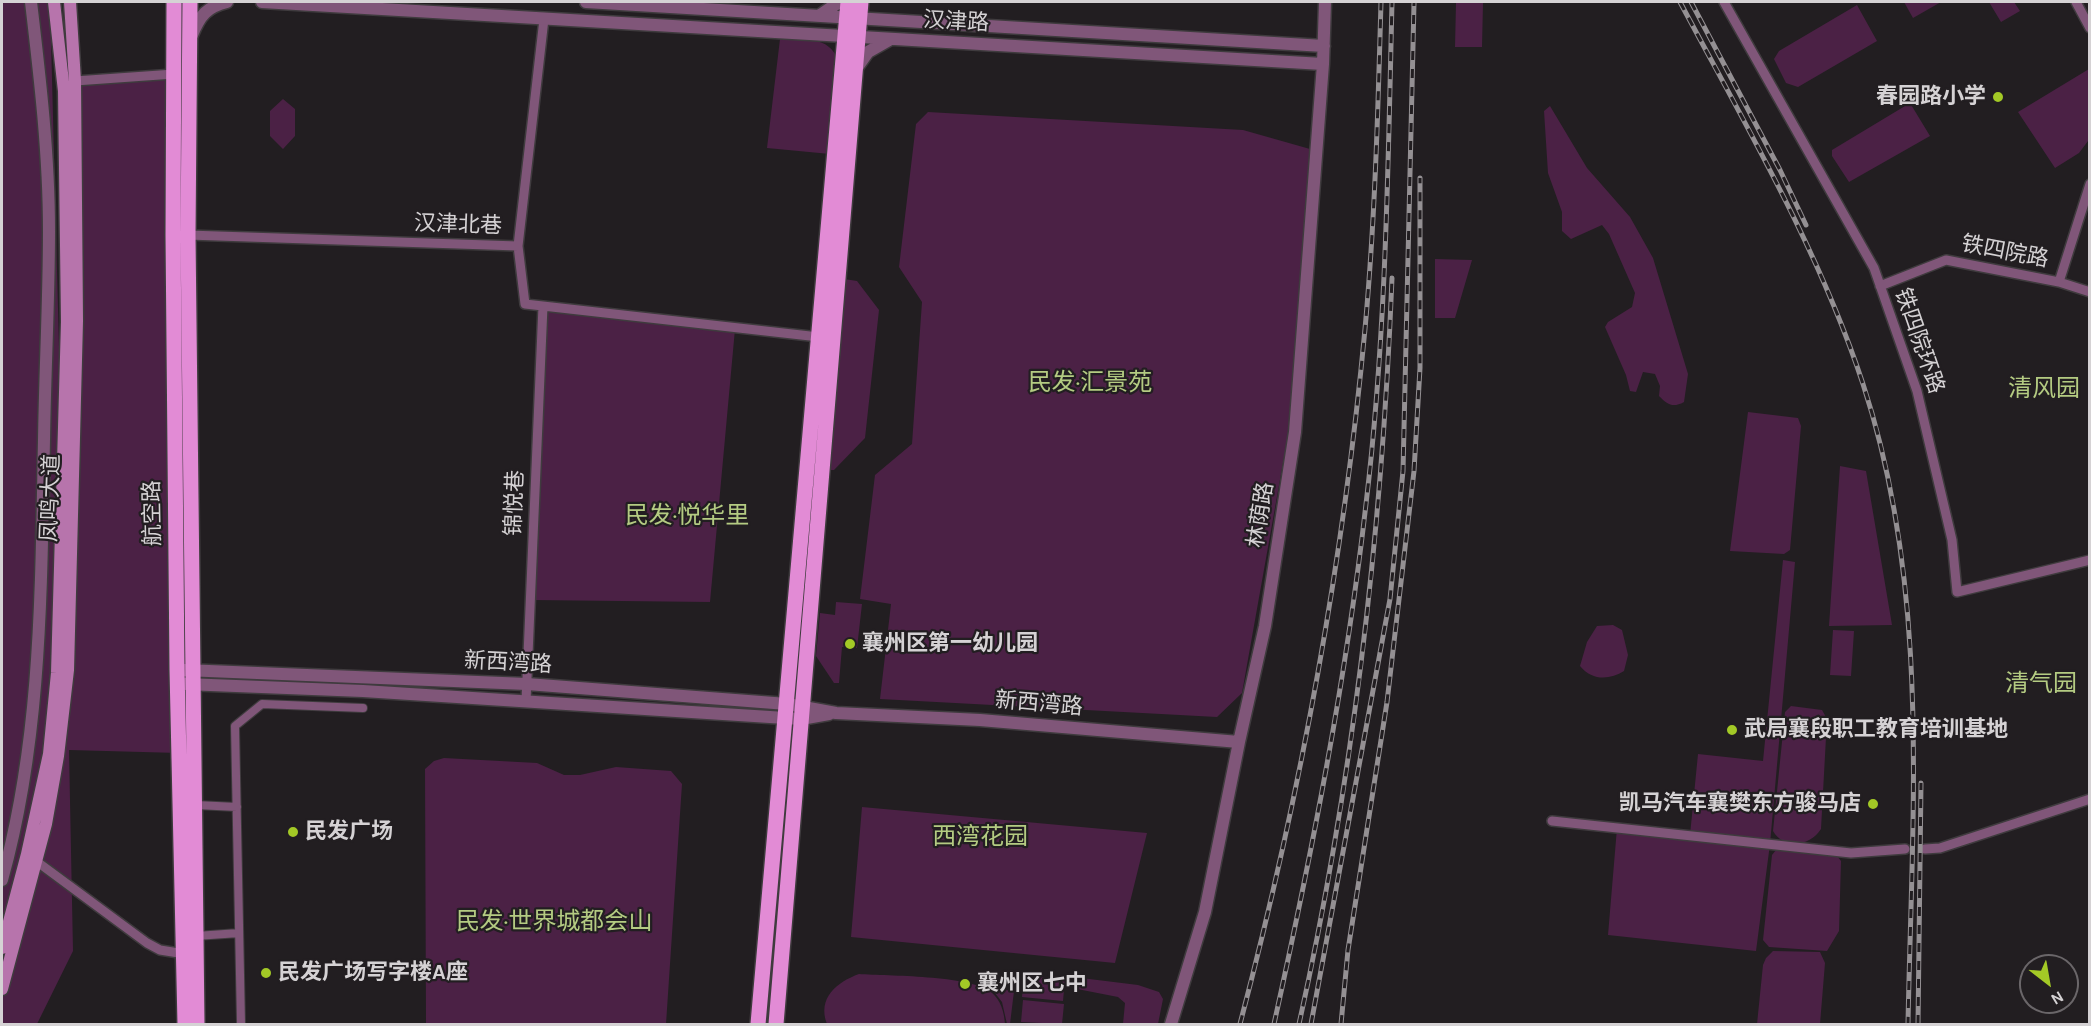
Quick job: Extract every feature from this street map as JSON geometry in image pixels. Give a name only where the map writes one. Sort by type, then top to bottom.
[{"type":"main road","name":"凤鸣大道","points":[[2,989],[49,754],[57,673],[68,322],[64,91],[54,2]]},
{"type":"main road","name":"凤鸣大道","points":[[2,948],[58,756],[68,670],[77,321],[75,81],[70,2]]},
{"type":"main road","name":"航空路","points":[[174,2],[177,677],[185,1024]]},
{"type":"main road","name":"航空路","points":[[190,2],[188,235],[195,677],[197,1024]]},
{"type":"main road","points":[[848,2],[853,18]]},
{"type":"main road","points":[[776,1024],[802,712],[851,37],[853,18],[861,2]]},
{"type":"main road","points":[[758,1024],[819,337],[849,65]]},
{"type":"street","points":[[2,880],[12,836],[35,698],[42,561],[49,231],[45,137],[30,2]]},
{"type":"street","points":[[190,41],[198,18],[210,6],[227,2]]},
{"type":"street","name":"汉津路","points":[[262,2],[1323,64]]},
{"type":"street","name":"汉津路","points":[[586,2],[1324,46]]},
{"type":"street","points":[[819,16],[839,2]]},
{"type":"street","points":[[867,2],[871,10],[888,20]]},
{"type":"street","name":"林荫路","points":[[1171,1024],[1205,912],[1265,626],[1295,432],[1323,64],[1325,2]]},
{"type":"street","name":"铁四院环路","points":[[1724,2],[1874,268],[1917,391],[1952,540],[1957,592],[2090,560]]},
{"type":"street","points":[[2076,2],[2090,28]]},
{"type":"street","points":[[518,246],[544,19]]},
{"type":"street","points":[[821,35],[836,47],[849,65],[890,39]]},
{"type":"street","points":[[75,81],[174,74]]},
{"type":"street","points":[[2059,282],[2090,184]]},
{"type":"street","name":"汉津北巷","points":[[188,235],[518,246],[525,304],[819,337]]},
{"type":"street","name":"铁四院路","points":[[1880,285],[1946,260],[2059,282],[2090,292]]},
{"type":"street","name":"锦悦巷","points":[[526,701],[543,306]]},
{"type":"street","name":"新西湾路","points":[[177,677],[527,684],[786,711]]},
{"type":"street","name":"新西湾路","points":[[195,677],[526,701],[980,720],[1239,742]]},
{"type":"street","points":[[241,1024],[235,726],[261,704],[363,708]]},
{"type":"street","points":[[1925,849],[1940,848],[2090,799]]},
{"type":"street","points":[[196,805],[237,807]]},
{"type":"street","points":[[1552,821],[1851,853],[1905,849]]},
{"type":"street","points":[[12,836],[147,943],[160,950],[185,954]]},
{"type":"street","points":[[196,936],[239,933]]},
{"type":"shaded area","points":[[2,2],[50,2],[67,653],[75,81],[174,74],[179,753],[69,750],[73,951],[37,1024],[2,1024]]},
{"type":"shaded area","points":[[1904,2],[1941,2],[1913,18]]},
{"type":"shaded area","points":[[1989,2],[2014,2],[2020,11],[2001,22]]},
{"type":"shaded area","points":[[1456,3],[1483,3],[1482,47],[1455,47]]},
{"type":"shaded area","points":[[1857,5],[1877,41],[1798,87],[1786,83],[1774,59],[1779,51]]},
{"type":"shaded area","points":[[780,39],[822,43],[834,52],[839,61],[830,154],[767,148]]},
{"type":"shaded area","points":[[2089,69],[2088,141],[2079,153],[2055,168],[2018,112]]},
{"type":"shaded area","points":[[283,99],[295,109],[295,136],[283,149],[270,136],[270,111]]},
{"type":"shaded area","points":[[1910,103],[1930,136],[1849,182],[1832,156],[1832,150]]},
{"type":"shaded area","points":[[1550,106],[1587,168],[1630,217],[1653,258],[1688,374],[1684,402],[1680,404],[1671,405],[1659,396],[1660,386],[1655,374],[1643,372],[1636,392],[1630,391],[1626,375],[1605,327],[1608,322],[1632,307],[1635,293],[1609,234],[1602,225],[1571,239],[1562,231],[1562,212],[1548,173],[1544,111]]},
{"type":"shaded area","points":[[928,112],[1243,130],[1310,149],[1291,418],[1242,693],[1217,717],[880,699],[891,604],[860,599],[875,475],[912,444],[922,302],[899,267],[916,124]]},
{"type":"shaded area","points":[[1435,259],[1472,260],[1455,318],[1435,318]]},
{"type":"shaded area","points":[[838,278],[857,281],[879,310],[865,438],[834,470],[822,470]]},
{"type":"shaded area","points":[[545,310],[735,329],[710,602],[532,600]]},
{"type":"shaded area","points":[[1748,412],[1798,418],[1801,426],[1790,550],[1784,554],[1730,551]]},
{"type":"shaded area","points":[[1840,466],[1866,471],[1892,625],[1829,626]]},
{"type":"shaded area","points":[[1783,560],[1795,562],[1770,844],[1756,951],[1608,935],[1617,828],[1690,835],[1698,754],[1763,761]]},
{"type":"shaded area","points":[[836,602],[862,604],[857,648],[842,647],[839,683],[834,683],[816,656],[820,613],[835,615]]},
{"type":"shaded area","points":[[1613,625],[1622,630],[1628,655],[1624,671],[1613,676],[1596,677],[1580,666],[1587,642],[1597,626]]},
{"type":"shaded area","points":[[1833,630],[1854,631],[1851,676],[1830,675]]},
{"type":"shaded area","points":[[1791,706],[1822,710],[1827,719],[1821,829],[1810,839],[1797,843],[1783,841],[1773,831],[1785,712]]},
{"type":"shaded area","points":[[444,758],[537,763],[564,775],[580,775],[616,767],[671,771],[682,784],[666,1024],[426,1024],[425,769],[434,761]]},
{"type":"shaded area","points":[[862,807],[1147,833],[1115,963],[851,937]]},
{"type":"shaded area","points":[[1776,850],[1837,856],[1841,861],[1839,931],[1827,951],[1769,947],[1763,940],[1772,855]]},
{"type":"shaded area","points":[[1773,951],[1820,952],[1825,963],[1820,1024],[1757,1024],[1763,965]]},
{"type":"shaded area","points":[[859,974],[947,979],[980,986],[991,992],[1000,1002],[1005,1024],[827,1024],[825,1006],[831,992],[843,982]]},
{"type":"shaded area","points":[[1024,976],[1065,979],[1063,1001],[1022,997]]},
{"type":"shaded area","points":[[1073,977],[1138,985],[1159,992],[1163,999],[1158,1024],[1123,1024],[1125,1003],[1118,997],[1072,988]]},
{"type":"shaded area","points":[[991,988],[1014,991],[1010,1024],[1007,1024],[1002,1002]]},
{"type":"shaded area","points":[[1023,1000],[1064,1004],[1062,1024],[1021,1022]]},
{"type":"tunnel","points":[[1905,849],[1925,849]]},
{"type":"railway","points":[[1240,1024],[1262,938],[1300,766],[1317,679],[1345,505],[1365,329],[1371,247],[1381,2]]},
{"type":"railway","points":[[1274,1024],[1327,766],[1349,635],[1366,504],[1382,316],[1392,2]]},
{"type":"railway","points":[[1680,2],[1780,189],[1825,285],[1863,384],[1885,462],[1899,541],[1908,621],[1912,702],[1912,863],[1908,1024]]},
{"type":"railway","points":[[1691,2],[1780,170],[1806,225]]},
{"type":"railway","points":[[1311,1024],[1390,599],[1403,471],[1414,3]]},
{"type":"railway","points":[[1341,1024],[1348,950],[1387,702],[1414,471],[1420,368],[1420,178]]},
{"type":"railway","points":[[1299,1024],[1335,839],[1362,654],[1381,467],[1392,278]]},
{"type":"railway","points":[[1918,1024],[1921,783]]},
{"type":"place","name":"春园路小学","points":[[1998,97]]},
{"type":"place","name":"襄州区第一幼儿园","points":[[850,644]]},
{"type":"place","name":"武局襄段职工教育培训基地","points":[[1732,730]]},
{"type":"place","name":"凯马汽车襄樊东方骏马店","points":[[1873,804]]},
{"type":"place","name":"民发广场","points":[[293,832]]},
{"type":"place","name":"民发广场写字楼A座","points":[[266,973]]},
{"type":"place","name":"襄州区七中","points":[[965,984]]},
{"type":"district","name":"民发·汇景苑","points":[[1090,383]]},
{"type":"district","name":"清风园","points":[[2044,389]]},
{"type":"district","name":"民发·悦华里","points":[[687,516]]},
{"type":"district","name":"清气园","points":[[2041,684]]},
{"type":"district","name":"西湾花园","points":[[980,837]]},
{"type":"district","name":"民发·世界城都会山","points":[[554,922]]}]
